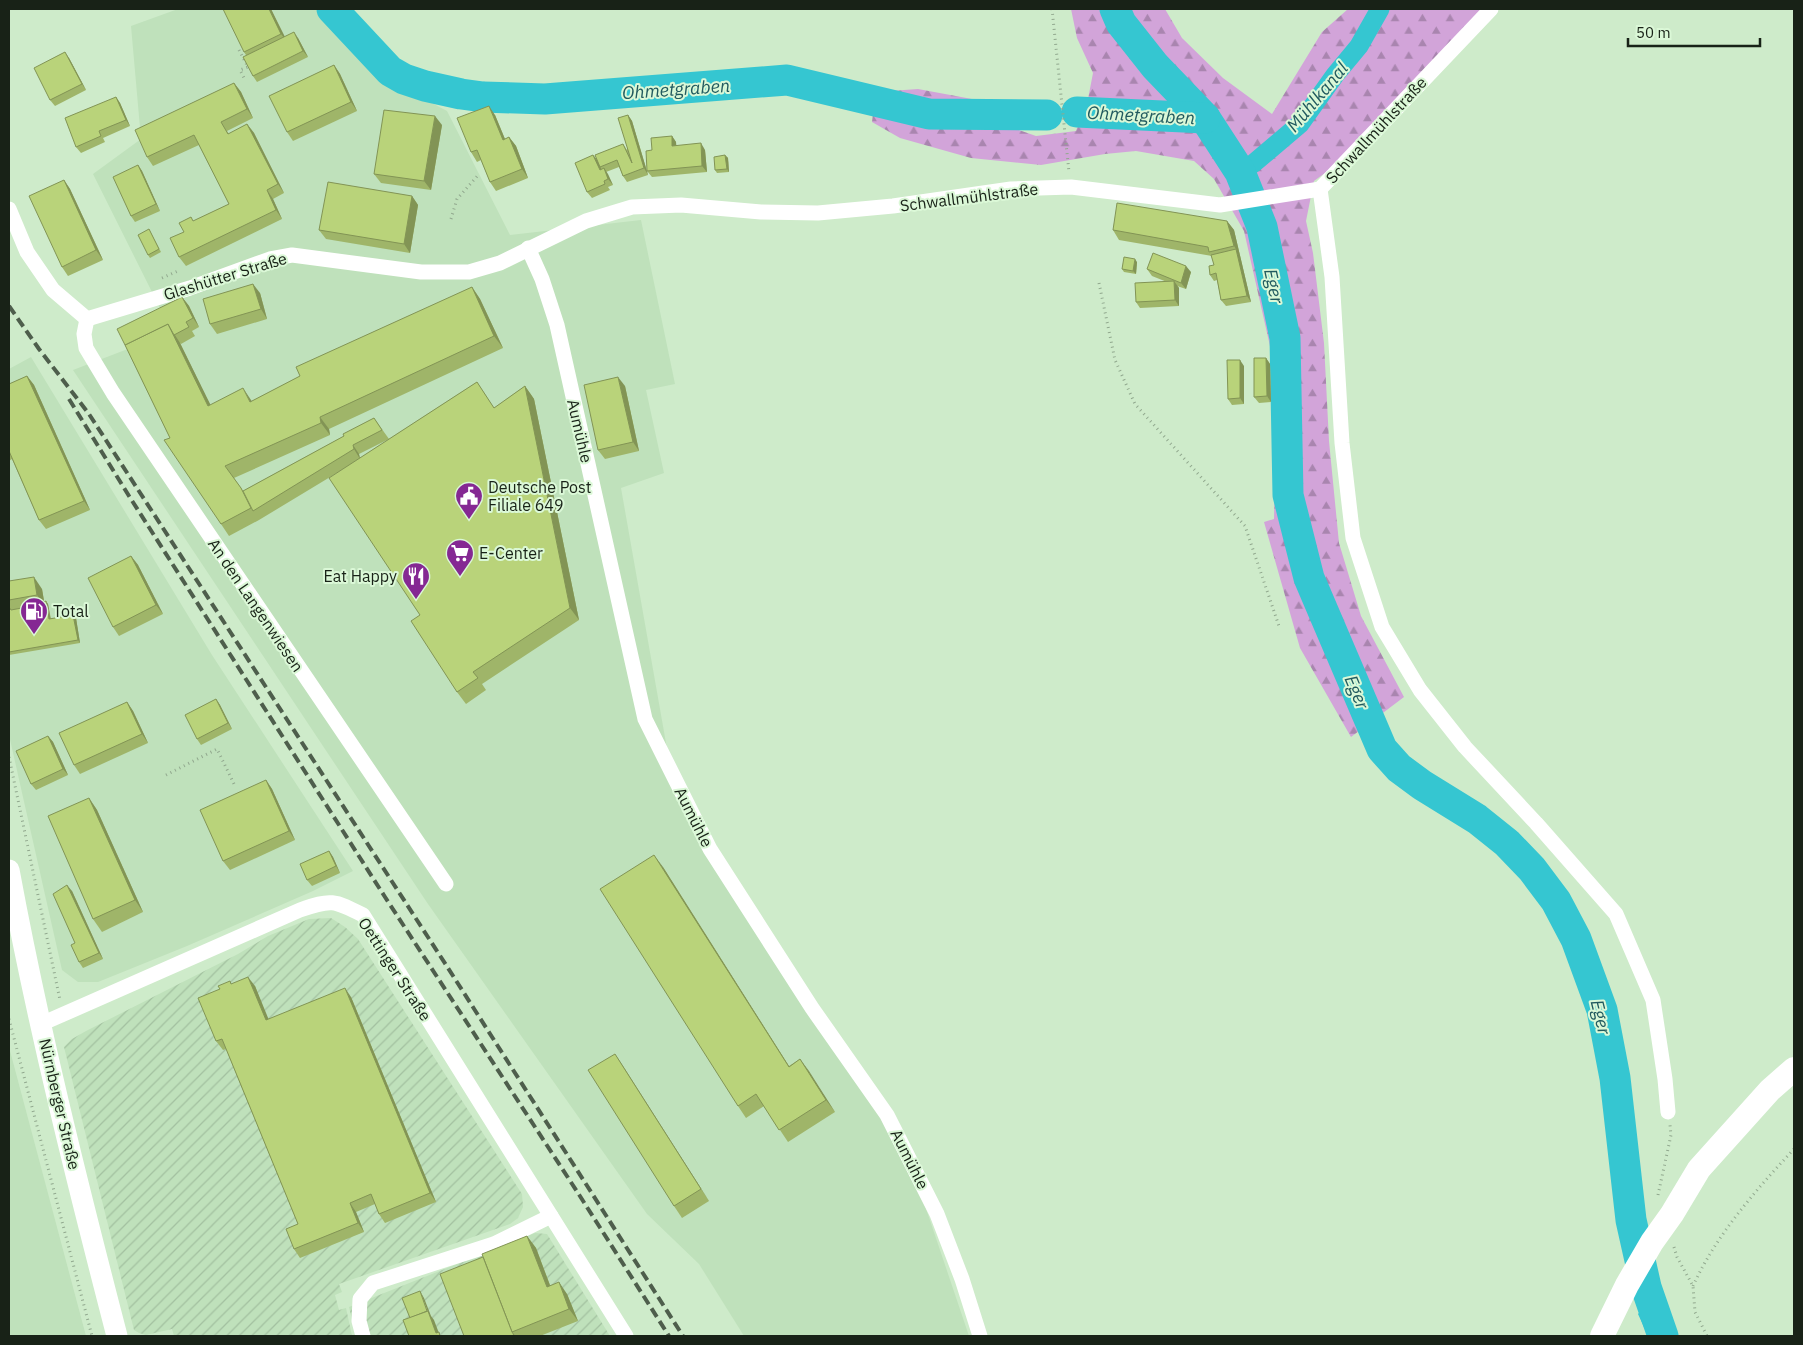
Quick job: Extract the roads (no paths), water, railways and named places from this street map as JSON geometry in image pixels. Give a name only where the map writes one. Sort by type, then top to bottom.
[{"type":"main road","name":"Nürnberger Straße","points":[[9,870],[41,1024],[85,1212],[117,1336]]},
{"type":"main road","points":[[1605,1329],[1635,1270],[1699,1169],[1770,1090],[1794,1069]]},
{"type":"street","name":"Schwallmühlstraße","points":[[500,263],[586,221],[632,207],[681,205],[761,212],[818,213],[893,206],[1011,189],[1071,187],[1220,205],[1320,189],[1491,9]]},
{"type":"street","points":[[1320,189],[1332,278],[1342,443],[1353,538],[1382,627],[1420,690],[1465,747],[1536,823],[1616,914],[1653,1000],[1668,1112]]},
{"type":"street","points":[[9,209],[27,252],[53,290],[87,319]]},
{"type":"street","name":"Aumühle","points":[[528,248],[542,278],[557,326],[644,719],[710,849],[812,1008],[887,1116],[937,1214],[962,1279],[980,1336]]},
{"type":"street","name":"Glashütter Straße","points":[[87,319],[190,288],[270,259],[292,254],[421,272],[469,272],[500,263]]},
{"type":"street","name":"An den Langenwiesen","points":[[87,319],[84,334],[86,348],[112,394],[446,884]]},
{"type":"street","name":"Oettinger Straße","points":[[41,1024],[300,910],[324,902],[342,904],[363,915],[626,1336]]},
{"type":"street","points":[[363,1336],[359,1322],[360,1299],[373,1283],[494,1244],[551,1216]]},
{"type":"water","points":[[1658,1291],[1676,1336],[1648,1336],[1638,1314]]},
{"type":"waterway","name":"Ohmetgraben","points":[[332,9],[390,71],[404,79],[425,86],[461,94],[483,97],[545,99],[787,80],[929,114],[1047,115]]},
{"type":"waterway","name":"Eger","points":[[1115,9],[1121,23],[1155,66],[1205,118],[1240,172],[1262,227],[1285,338],[1288,495],[1309,578],[1382,749],[1399,768],[1422,785],[1477,819],[1507,843],[1532,869],[1556,901],[1576,939],[1602,1010],[1615,1078],[1631,1220],[1646,1287],[1663,1336]]},
{"type":"waterway","name":"Mühlkanal","points":[[1240,172],[1254,163],[1300,124],[1335,75],[1359,46],[1380,9]]},
{"type":"waterway","name":"Ohmetgraben","points":[[1077,112],[1205,118]]},
{"type":"railway","points":[[9,306],[89,414],[448,968],[683,1336]]},
{"type":"railway","points":[[69,399],[385,897],[669,1336]]},
{"type":"place","name":"Deutsche Post Filiale 649","points":[[469,520]]},
{"type":"place","name":"E-Center","points":[[460,577]]},
{"type":"place","name":"Eat Happy","points":[[416,600]]},
{"type":"place","name":"Total","points":[[34,635]]}]
